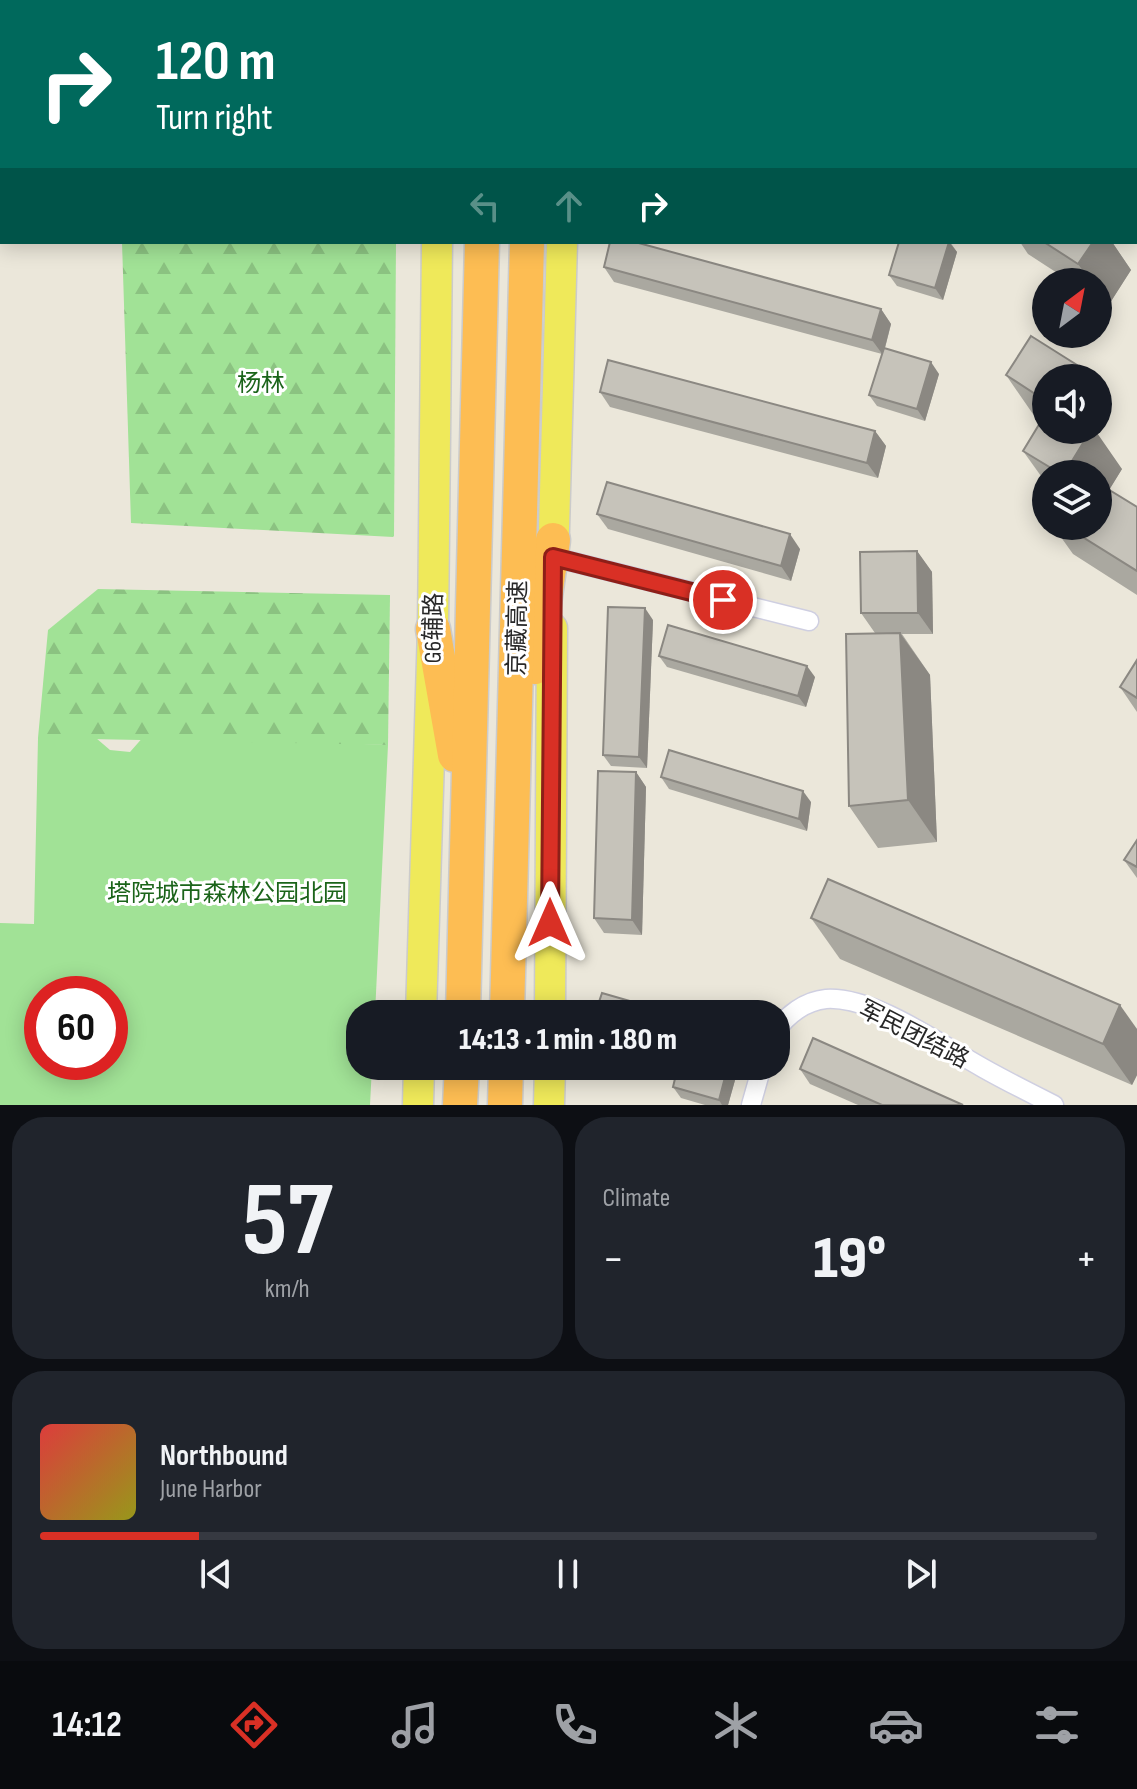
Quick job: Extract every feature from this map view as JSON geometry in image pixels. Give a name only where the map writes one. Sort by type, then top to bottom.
[{"type":"highway","name":"京藏高速","points":[[463,1000],[482,244]]},
{"type":"highway","name":"京藏高速","points":[[507,1000],[527,244]]},
{"type":"highway","points":[[512,830],[553,549]]},
{"type":"highway","points":[[433,629],[468,835]]},
{"type":"highway","points":[[510,919],[530,1000]]},
{"type":"highway","points":[[460,1105],[461,1080]]},
{"type":"highway","points":[[505,1105],[506,1080]]},
{"type":"main road","name":"G6辅路","points":[[421,1000],[433,629],[437,244]]},
{"type":"main road","points":[[550,1000],[553,549],[562,244]]},
{"type":"main road","points":[[418,1105],[419,1080]]},
{"type":"main road","points":[[549,1105],[550,1080]]},
{"type":"street","points":[[553,549],[809,621]]},
{"type":"street","name":"军民团结路","points":[[790,1015],[800,1007],[824,999],[846,1000],[871,1008],[897,1019],[1054,1105]]},
{"type":"street","points":[[751,1105],[758,1080]]},
{"type":"green space","name":"杨林","points":[[122,244],[396,244],[394,536],[131,523]]},
{"type":"green space","points":[[98,589],[390,595],[388,745],[38,738],[48,630]]},
{"type":"green space","name":"塔院城市森林公园北园","points":[[145,735],[388,745],[376,1000],[346,1000],[346,1080],[371,1080],[370,1105],[0,1105],[0,923],[34,924],[38,738],[96,738],[110,750],[130,752]]},
{"type":"building","points":[[610,244],[642,244],[881,309],[872,340],[604,267]]},
{"type":"building","points":[[898,244],[948,244],[935,288],[889,275]]},
{"type":"building","points":[[1047,244],[1092,244],[1078,264]]},
{"type":"building","points":[[1031,336],[1032,348],[1050,348],[1075,364],[1032,364],[1032,392],[1006,375]]},
{"type":"building","points":[[884,348],[931,362],[917,409],[869,395]]},
{"type":"building","points":[[608,360],[875,431],[867,463],[600,392]]},
{"type":"building","points":[[1032,436],[1032,444],[1082,444],[1073,460],[1038,460],[1023,451]]},
{"type":"building","points":[[607,482],[790,534],[781,566],[597,514]]},
{"type":"building","points":[[1112,492],[1137,507],[1137,571],[1087,540],[1112,540]]},
{"type":"building","points":[[917,551],[918,613],[861,613],[860,552]]},
{"type":"building","points":[[608,607],[645,608],[639,757],[603,755]]},
{"type":"building","points":[[668,625],[807,666],[798,696],[659,656]]},
{"type":"building","points":[[900,633],[908,800],[849,806],[846,634]]},
{"type":"building","points":[[1137,660],[1137,698],[1120,687]]},
{"type":"building","points":[[669,750],[803,791],[799,819],[661,777]]},
{"type":"building","points":[[598,771],[636,772],[632,920],[594,918]]},
{"type":"building","points":[[1137,840],[1137,867],[1124,860]]},
{"type":"building","points":[[828,879],[1120,1005],[1103,1044],[811,918]]},
{"type":"building","points":[[602,993],[626,1000],[600,1000]]},
{"type":"building","points":[[813,1038],[963,1105],[882,1105],[800,1069]]},
{"type":"building","points":[[675,1080],[724,1080],[719,1100],[673,1087]]},
{"type":"route","points":[[550,923],[553,557],[723,600]]}]
